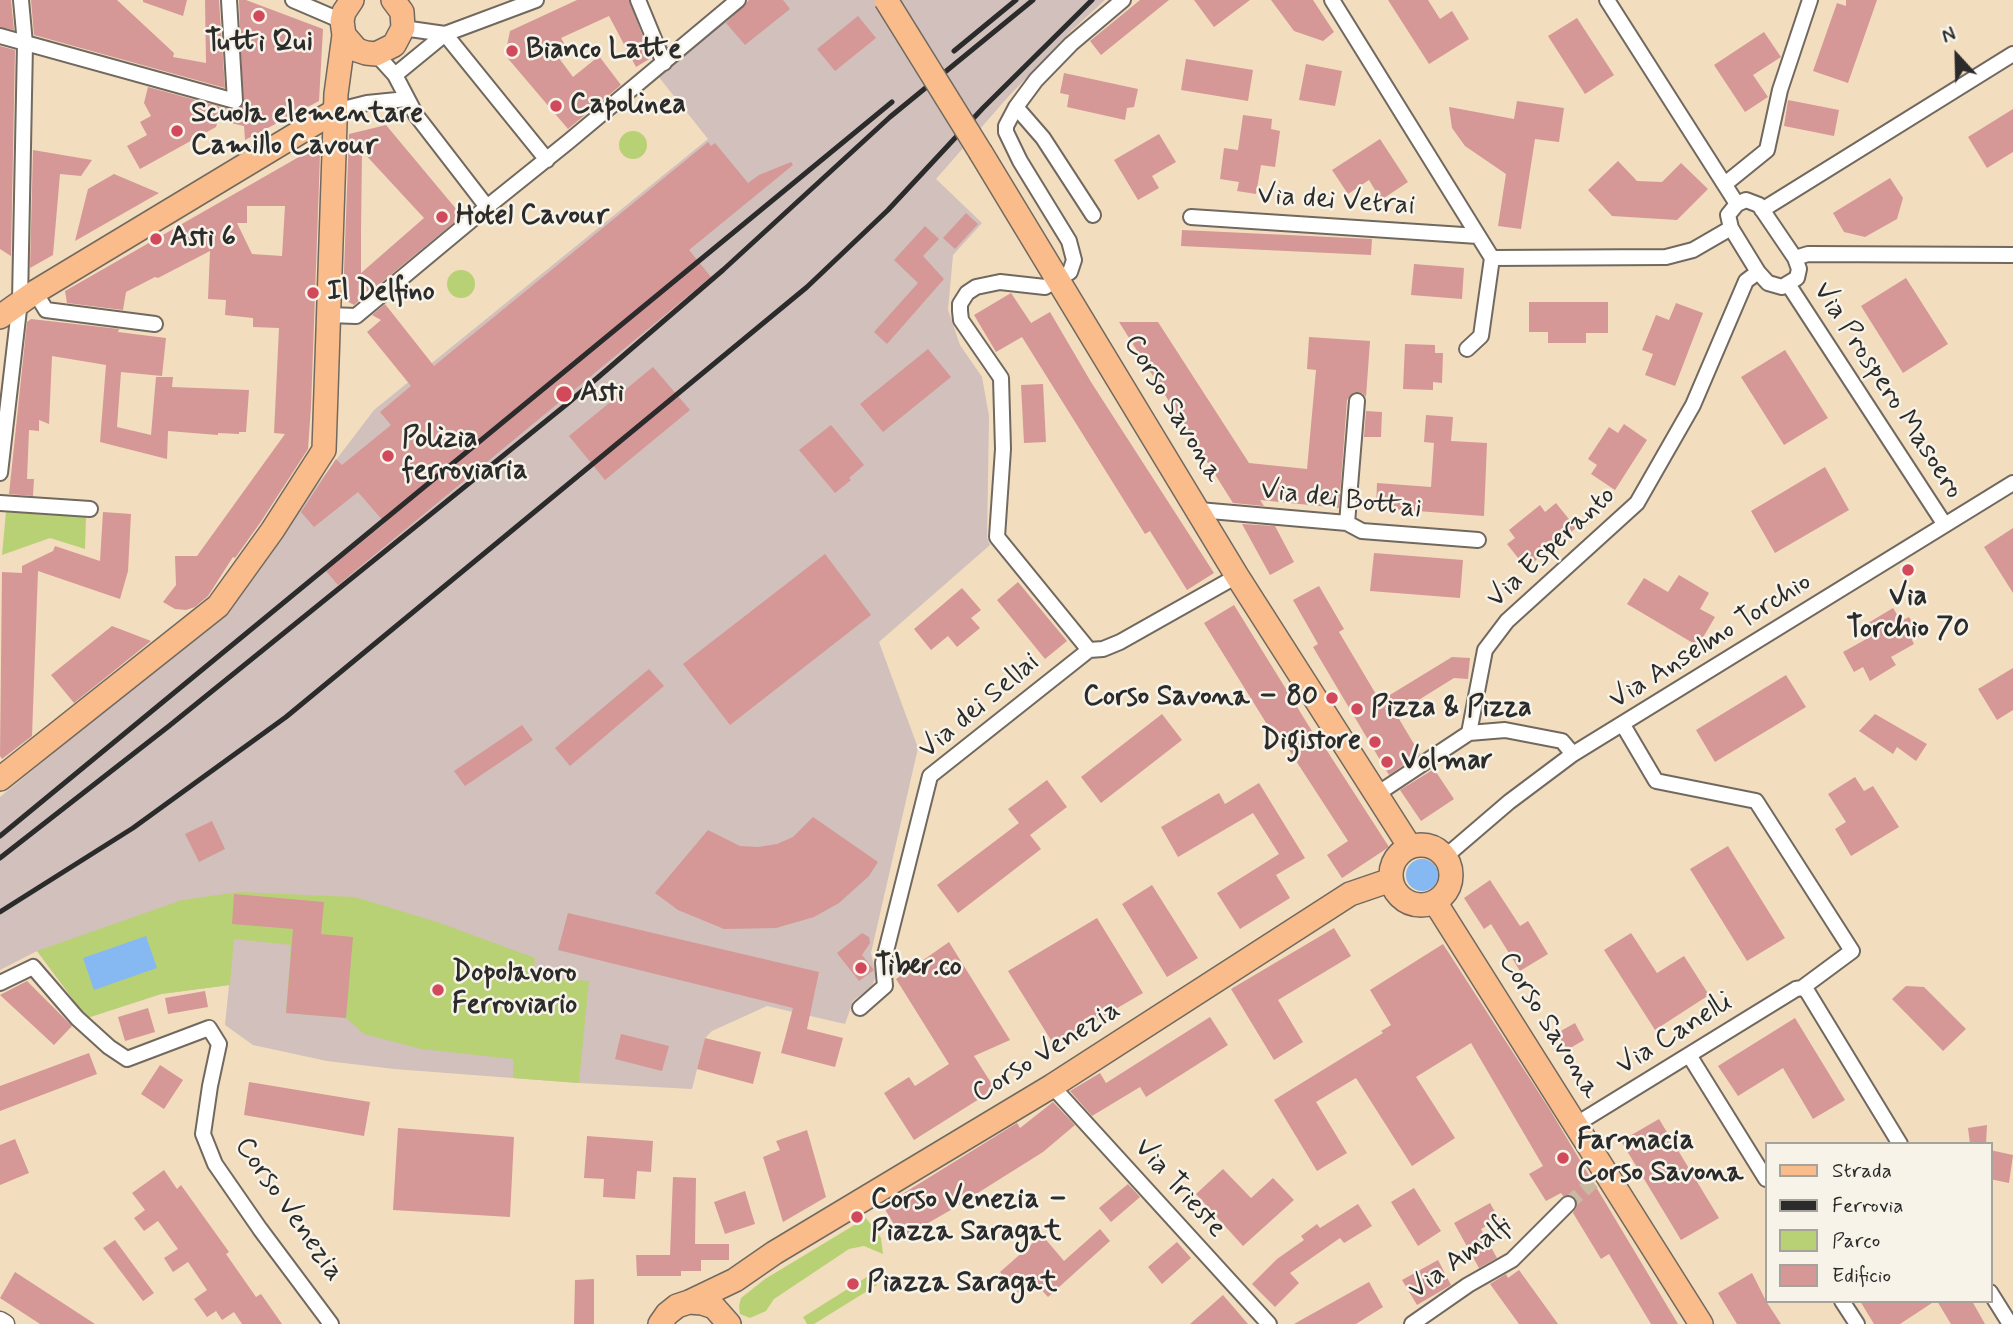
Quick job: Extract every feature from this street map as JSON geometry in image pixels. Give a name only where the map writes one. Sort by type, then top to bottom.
[{"type":"main road","points":[[0,779],[218,606],[272,531],[324,450],[335,103],[344,12],[352,0]]},
{"type":"main road","name":"Corso Savona","points":[[886,0],[1237,576],[1410,847]]},
{"type":"main road","points":[[343,28],[357,50],[371,54],[386,51],[394,46],[403,10]]},
{"type":"main road","points":[[0,317],[27,296],[335,103],[371,54]]},
{"type":"main road","points":[[1429,845],[1446,856],[1452,873],[1451,882],[1442,897],[1435,902],[1416,905],[1400,896],[1391,880],[1395,860],[1410,847],[1429,845]]},
{"type":"main road","name":"Corso Venezia","points":[[660,1324],[677,1306],[735,1280],[774,1253],[1052,1086],[1350,894],[1391,880]]},
{"type":"main road","name":"Corso Savona","points":[[1435,902],[1575,1125],[1598,1177],[1701,1324]]},
{"type":"main road","points":[[726,1319],[735,1280]]},
{"type":"main road","points":[[689,1302],[714,1307],[726,1319]]},
{"type":"street","points":[[0,473],[27,296],[25,44],[21,0]]},
{"type":"street","points":[[0,36],[235,102],[229,0]]},
{"type":"street","points":[[293,0],[343,28]]},
{"type":"street","points":[[395,75],[445,34],[536,0]]},
{"type":"street","points":[[638,0],[664,63]]},
{"type":"street","points":[[329,315],[356,316],[737,0]]},
{"type":"street","points":[[1089,650],[997,537],[1003,449],[1001,378],[961,320],[960,304],[967,293],[987,283],[1045,287],[1070,272],[1074,260],[1069,241],[1020,161],[1006,132],[1006,126],[1036,80],[1071,44],[1123,0]]},
{"type":"street","points":[[1332,0],[1492,257],[1481,336],[1467,349]]},
{"type":"street","points":[[1607,0],[1737,204]]},
{"type":"street","points":[[1725,184],[1767,150],[1780,90],[1810,0]]},
{"type":"street","points":[[403,10],[445,34],[547,160]]},
{"type":"street","points":[[371,54],[395,75],[416,114],[487,207]]},
{"type":"street","points":[[1762,210],[2013,54]]},
{"type":"street","points":[[335,103],[407,100]]},
{"type":"street","points":[[1016,107],[1043,138],[1093,215]]},
{"type":"street","points":[[1746,200],[1759,205],[1762,210],[1795,258],[1799,269],[1797,278],[1782,287],[1768,283],[1758,272],[1731,228],[1728,215],[1737,204],[1746,200]]},
{"type":"street","name":"Via dei Vetrai","points":[[1191,217],[1478,236]]},
{"type":"street","points":[[1492,257],[1666,257],[1693,250],[1731,228]]},
{"type":"street","points":[[1795,258],[1808,254],[2013,255]]},
{"type":"street","name":"Via Esperanto","points":[[1469,733],[1485,650],[1507,621],[1637,503],[1693,405],[1746,281],[1758,272]]},
{"type":"street","name":"Via Prospero Masoero","points":[[1788,284],[1945,526]]},
{"type":"street","points":[[27,296],[46,310],[155,324]]},
{"type":"street","points":[[1347,523],[1357,401]]},
{"type":"street","name":"Via Anselmo Torchio","points":[[1446,856],[1573,754],[2013,484]]},
{"type":"street","points":[[0,503],[90,509]]},
{"type":"street","name":"Via dei Bottai","points":[[1199,510],[1347,523],[1362,531],[1478,540]]},
{"type":"street","name":"Via dei Sellai","points":[[860,1008],[885,986],[883,963],[930,776],[1089,650],[1103,649],[1119,642],[1237,576]]},
{"type":"street","name":"Via Canelli","points":[[1575,1125],[1796,989],[1802,988],[1852,951],[1756,801],[1656,781],[1623,725]]},
{"type":"street","points":[[1377,794],[1469,733],[1505,730],[1562,741],[1573,754]]},
{"type":"street","name":"Corso Venezia","points":[[0,983],[33,967],[77,1018],[109,1048],[127,1059],[209,1028],[219,1044],[203,1134],[215,1164],[331,1324]]},
{"type":"street","points":[[1802,988],[1807,991],[1899,1142]]},
{"type":"street","points":[[1689,1055],[1764,1176]]},
{"type":"street","name":"Via Trieste","points":[[1052,1086],[1269,1324]]},
{"type":"street","name":"Via Amalfi","points":[[1412,1324],[1468,1285],[1512,1260],[1568,1204]]},
{"type":"street","points":[[1992,1295],[2010,1324]]},
{"type":"street","points":[[1843,1303],[1857,1324]]},
{"type":"street","points":[[0,1321],[5,1324]]},
{"type":"shaded area","name":"Asti","points":[[749,0],[1105,0],[1072,30],[1008,97],[936,179],[982,223],[953,255],[948,310],[960,345],[982,377],[989,416],[987,538],[990,545],[879,642],[918,748],[871,953],[876,976],[872,986],[853,1001],[845,1024],[767,1006],[712,1031],[705,1038],[692,1089],[579,1083],[394,1069],[327,1061],[253,1045],[225,1025],[229,985],[161,994],[87,1018],[37,951],[0,970],[0,797],[212,623],[374,410],[708,139],[658,76]]},
{"type":"green space","points":[[633,131],[643,135],[647,145],[643,155],[633,159],[623,155],[619,145],[623,135]]},
{"type":"green space","points":[[461,270],[471,274],[475,284],[471,294],[461,298],[451,294],[447,284],[451,274]]},
{"type":"green space","points":[[6,512],[86,517],[85,549],[50,538],[2,555]]},
{"type":"green space","name":"Dopolavoro Ferroviario","points":[[239,892],[355,897],[440,923],[535,958],[533,977],[589,981],[579,1083],[513,1078],[513,1059],[421,1049],[364,1034],[346,1018],[286,1013],[291,945],[234,939],[230,985],[161,994],[87,1018],[37,951],[182,900]]},
{"type":"green space","points":[[866,1218],[881,1238],[883,1254],[864,1246],[849,1249],[774,1299],[766,1311],[750,1318],[740,1314],[741,1298],[765,1279]]},
{"type":"green space","points":[[870,1275],[877,1285],[814,1324],[807,1324],[803,1317]]},
{"type":"water","points":[[1422,859],[1433,864],[1438,875],[1433,886],[1422,891],[1411,886],[1406,875],[1411,864]]},
{"type":"water","points":[[146,936],[157,968],[94,990],[83,958]]},
{"type":"building","points":[[0,0],[11,0],[14,30],[0,27]]},
{"type":"building","points":[[31,0],[117,0],[174,53],[173,57],[206,63],[205,0],[219,0],[225,88],[34,35]]},
{"type":"building","points":[[143,0],[187,0],[183,16]]},
{"type":"building","points":[[239,0],[246,0],[323,29],[319,101],[245,140],[244,126],[218,120],[216,127],[140,169],[127,146],[147,135],[140,122],[151,116],[144,103],[148,87],[232,110],[238,110],[243,105]]},
{"type":"building","points":[[577,0],[629,0],[651,58],[636,67],[609,16],[561,38],[565,45],[553,50],[573,77],[599,56],[621,85],[568,129],[505,55],[510,31]]},
{"type":"building","points":[[749,0],[783,0],[790,9],[745,45],[726,23]]},
{"type":"building","points":[[1140,0],[1169,0],[1101,55],[1090,41]]},
{"type":"building","points":[[1194,0],[1250,0],[1214,27]]},
{"type":"building","points":[[1271,0],[1313,0],[1334,32],[1323,41],[1294,31]]},
{"type":"building","points":[[1388,0],[1428,0],[1440,19],[1452,11],[1469,39],[1429,64]]},
{"type":"building","points":[[1846,0],[1877,0],[1848,83],[1813,71],[1837,3],[1846,6]]},
{"type":"building","points":[[858,16],[876,38],[835,71],[817,49]]},
{"type":"building","points":[[1577,18],[1614,75],[1585,94],[1548,36]]},
{"type":"building","points":[[1764,32],[1781,57],[1753,75],[1768,97],[1745,112],[1714,65]]},
{"type":"building","points":[[0,46],[15,50],[11,256],[0,249]]},
{"type":"building","points":[[1186,59],[1253,70],[1248,101],[1181,90]]},
{"type":"building","points":[[1306,64],[1342,71],[1335,106],[1299,100]]},
{"type":"building","points":[[1064,73],[1138,89],[1134,107],[1127,108],[1125,120],[1067,107],[1069,95],[1060,93]]},
{"type":"building","points":[[1788,100],[1839,110],[1834,136],[1784,126]]},
{"type":"building","points":[[1517,101],[1564,108],[1559,142],[1535,139],[1521,229],[1498,226],[1506,174],[1465,146],[1452,128],[1449,107],[1514,119]]},
{"type":"building","points":[[2013,109],[2013,152],[1987,168],[1968,137]]},
{"type":"building","points":[[1243,115],[1272,119],[1271,129],[1280,131],[1275,167],[1261,165],[1256,194],[1237,191],[1239,182],[1220,179],[1224,148],[1238,150]]},
{"type":"building","points":[[386,125],[462,216],[354,305],[343,299],[349,134]],"holes":[[[362,151],[424,218],[361,273]]]},
{"type":"building","points":[[1159,134],[1176,162],[1152,176],[1159,188],[1138,200],[1114,160]]},
{"type":"building","points":[[1380,139],[1408,182],[1381,200],[1369,180],[1348,194],[1332,170]]},
{"type":"building","points":[[708,142],[711,146],[715,143],[748,183],[759,175],[791,162],[793,165],[689,250],[711,277],[338,585],[326,571],[385,523],[358,492],[314,527],[301,512],[336,459],[342,465],[391,425],[380,412],[411,386],[367,332],[381,320],[372,315],[385,304],[434,366]]},
{"type":"building","points":[[33,150],[92,160],[81,176],[60,174],[53,255],[30,268]]},
{"type":"building","points":[[311,150],[320,155],[308,449],[208,596],[195,607],[175,609],[163,602],[176,585],[175,556],[197,556],[285,434],[274,433],[279,328],[253,327],[253,318],[225,315],[226,300],[208,299],[210,251],[126,292],[123,310],[67,303],[65,291]],"holes":[[[247,206],[285,206],[282,256],[252,254],[237,223],[247,223]]]},
{"type":"building","points":[[1618,161],[1637,181],[1662,182],[1681,163],[1708,189],[1677,220],[1612,216],[1588,190]]},
{"type":"building","points":[[114,174],[159,193],[75,241],[88,189]]},
{"type":"building","points":[[1890,178],[1903,198],[1897,219],[1865,237],[1844,232],[1833,213]]},
{"type":"building","points":[[966,213],[978,224],[955,249],[943,238]]},
{"type":"building","points":[[925,226],[939,239],[923,256],[944,279],[887,344],[874,332],[918,283],[894,260]]},
{"type":"building","points":[[1182,230],[1372,239],[1371,255],[1181,246]]},
{"type":"building","points":[[1414,264],[1464,268],[1462,299],[1411,295]]},
{"type":"building","points":[[1906,278],[1948,344],[1903,373],[1861,306]]},
{"type":"building","points":[[1011,293],[1031,323],[1050,312],[1091,382],[1214,573],[1187,590],[1150,531],[1145,534],[1022,337],[996,352],[974,315]]},
{"type":"building","points":[[1529,302],[1608,302],[1608,333],[1586,333],[1586,343],[1548,343],[1548,332],[1529,332]]},
{"type":"building","points":[[1676,303],[1703,313],[1675,386],[1645,375],[1653,354],[1642,350],[1656,315],[1669,320]]},
{"type":"building","points":[[31,319],[119,329],[118,332],[166,338],[162,376],[121,372],[117,427],[151,435],[156,377],[173,377],[172,387],[249,390],[246,432],[218,435],[168,431],[167,459],[100,442],[106,365],[52,356],[49,424],[39,420],[39,431],[29,430],[27,479],[34,479],[33,496],[9,494],[27,322]]},
{"type":"building","points":[[1119,322],[1158,322],[1249,463],[1307,469],[1316,370],[1307,369],[1309,337],[1370,341],[1366,397],[1362,393],[1354,392],[1347,400],[1339,508],[1260,500],[1264,506],[1233,503]]},
{"type":"building","points":[[1405,344],[1435,345],[1435,353],[1443,353],[1442,383],[1433,382],[1433,390],[1403,389]]},
{"type":"building","points":[[928,349],[951,377],[883,432],[860,404]]},
{"type":"building","points":[[1785,350],[1828,418],[1784,445],[1741,377]]},
{"type":"building","points":[[653,367],[690,410],[605,480],[569,436]]},
{"type":"building","points":[[1043,384],[1046,442],[1024,443],[1021,385]]},
{"type":"building","points":[[1366,411],[1382,412],[1381,437],[1364,437]]},
{"type":"building","points":[[1426,415],[1453,417],[1451,441],[1487,443],[1484,516],[1376,508],[1377,483],[1431,487],[1434,443],[1424,442]]},
{"type":"building","points":[[1624,424],[1647,440],[1615,490],[1591,474],[1597,465],[1588,459],[1609,427],[1618,433]]},
{"type":"building","points":[[831,425],[864,465],[835,493],[799,450]]},
{"type":"building","points":[[1825,467],[1849,510],[1775,553],[1751,511]]},
{"type":"building","points":[[1556,503],[1576,528],[1526,568],[1507,544],[1515,538],[1509,530],[1540,505],[1545,512]]},
{"type":"building","points":[[103,512],[131,514],[128,571],[120,599],[38,571],[32,736],[2,759],[2,572],[22,573],[22,566],[53,551],[55,546],[100,561]]},
{"type":"building","points":[[1242,524],[1275,526],[1294,562],[1270,575]]},
{"type":"building","points":[[2013,528],[2013,593],[1984,547]]},
{"type":"building","points":[[1374,553],[1463,560],[1460,598],[1370,591]]},
{"type":"building","points":[[825,554],[871,615],[730,725],[683,664]]},
{"type":"building","points":[[1679,575],[1709,593],[1700,609],[1715,617],[1698,646],[1627,604],[1644,578],[1668,592]]},
{"type":"building","points":[[1018,582],[1067,641],[1045,659],[997,600]]},
{"type":"building","points":[[1319,586],[1344,629],[1339,632],[1380,701],[1452,657],[1470,658],[1468,679],[1454,678],[1396,714],[1420,754],[1389,775],[1313,647],[1318,644],[1293,600]]},
{"type":"building","points":[[962,588],[981,610],[971,618],[980,628],[957,647],[948,636],[931,650],[914,629]]},
{"type":"building","points":[[1234,605],[1320,744],[1322,743],[1389,847],[1342,878],[1327,855],[1348,841],[1287,747],[1283,750],[1204,623]]},
{"type":"building","points":[[1893,608],[1901,621],[1909,617],[1920,636],[1912,640],[1914,644],[1891,657],[1896,665],[1870,681],[1863,667],[1854,672],[1843,652],[1870,637],[1863,626]]},
{"type":"building","points":[[112,626],[151,641],[74,703],[51,675]]},
{"type":"building","points":[[2013,668],[2013,710],[1997,720],[1978,689]]},
{"type":"building","points":[[649,669],[664,686],[570,766],[555,748]]},
{"type":"building","points":[[1786,675],[1806,707],[1715,762],[1696,730]]},
{"type":"building","points":[[1162,714],[1182,740],[1101,803],[1081,777]]},
{"type":"building","points":[[1875,714],[1927,744],[1916,761],[1897,747],[1893,754],[1859,731]]},
{"type":"building","points":[[522,725],[533,740],[465,786],[454,771]]},
{"type":"building","points":[[1434,769],[1454,799],[1421,821],[1400,790]]},
{"type":"building","points":[[1855,777],[1864,791],[1873,786],[1899,827],[1851,856],[1835,829],[1846,822],[1828,794]]},
{"type":"building","points":[[1047,780],[1067,807],[1030,835],[1041,849],[958,913],[937,885],[1019,823],[1008,809]]},
{"type":"building","points":[[1259,783],[1305,858],[1276,875],[1290,898],[1240,929],[1217,893],[1279,854],[1253,813],[1178,857],[1161,827],[1219,793],[1225,804]]},
{"type":"building","points":[[813,817],[878,862],[869,876],[839,903],[814,917],[776,928],[724,929],[678,910],[655,893],[708,830],[740,846],[758,847],[777,844],[793,837]]},
{"type":"building","points":[[212,821],[225,849],[199,862],[185,834]]},
{"type":"building","points":[[1728,846],[1785,938],[1747,961],[1690,869]]},
{"type":"building","points":[[1490,880],[1520,926],[1528,921],[1548,954],[1520,971],[1491,924],[1484,929],[1464,898]]},
{"type":"building","points":[[1152,885],[1198,958],[1167,977],[1122,904]]},
{"type":"building","points":[[234,894],[324,902],[321,934],[353,937],[346,1018],[286,1013],[293,929],[232,924]]},
{"type":"building","points":[[568,913],[819,972],[807,1029],[843,1038],[835,1067],[781,1053],[793,1008],[558,950]]},
{"type":"building","points":[[1097,918],[1143,993],[1054,1045],[1008,971]]},
{"type":"building","points":[[1334,928],[1351,956],[1278,1000],[1303,1042],[1274,1060],[1231,989]]},
{"type":"building","points":[[862,933],[869,937],[870,943],[862,955],[874,970],[859,981],[837,953]]},
{"type":"building","points":[[1631,933],[1657,973],[1684,956],[1709,995],[1655,1030],[1604,950]]},
{"type":"building","points":[[949,942],[1010,1040],[974,1056],[995,1089],[914,1140],[884,1093],[909,1077],[915,1086],[949,1064],[896,979]]},
{"type":"building","points":[[1443,944],[1550,1110],[1678,1324],[1651,1324],[1609,1254],[1601,1259],[1573,1213],[1577,1206],[1574,1197],[1563,1196],[1561,1193],[1546,1201],[1529,1174],[1543,1166],[1471,1043],[1416,1077],[1455,1138],[1412,1166],[1356,1078],[1316,1102],[1347,1153],[1317,1171],[1274,1100],[1383,1033],[1381,1031],[1391,1025],[1370,990]]},
{"type":"building","points":[[27,981],[72,1026],[54,1045],[0,995]]},
{"type":"building","points":[[1906,986],[1924,987],[1966,1029],[1943,1051],[1892,999]]},
{"type":"building","points":[[205,991],[208,1007],[168,1014],[165,998]]},
{"type":"building","points":[[148,1008],[155,1032],[125,1041],[118,1017]]},
{"type":"building","points":[[1210,1017],[1228,1045],[1146,1097],[1140,1087],[1092,1116],[1070,1091],[1100,1073],[1106,1083]]},
{"type":"building","points":[[1795,1018],[1845,1100],[1813,1119],[1783,1068],[1738,1096],[1718,1066]]},
{"type":"building","points":[[1575,1023],[1584,1040],[1567,1050],[1557,1033]]},
{"type":"building","points":[[621,1034],[669,1046],[662,1071],[615,1059]]},
{"type":"building","points":[[705,1038],[761,1052],[753,1084],[697,1069]]},
{"type":"building","points":[[89,1053],[97,1074],[0,1111],[0,1086]]},
{"type":"building","points":[[160,1065],[183,1080],[164,1109],[141,1094]]},
{"type":"building","points":[[249,1082],[370,1102],[364,1136],[244,1115]]},
{"type":"building","points":[[1053,1102],[1075,1125],[1043,1152],[902,1238],[883,1206],[1017,1123],[1020,1128]]},
{"type":"building","points":[[1659,1119],[1719,1218],[1681,1240],[1621,1141]]},
{"type":"building","points":[[1987,1125],[1986,1142],[1970,1142],[1968,1128]]},
{"type":"building","points":[[398,1128],[514,1137],[510,1217],[393,1210]]},
{"type":"building","points":[[807,1130],[826,1197],[783,1222],[763,1157],[780,1150],[776,1141]]},
{"type":"building","points":[[587,1136],[653,1141],[651,1172],[637,1171],[635,1199],[603,1197],[604,1179],[584,1178]]},
{"type":"building","points":[[15,1139],[29,1173],[0,1185],[0,1145]]},
{"type":"building","points":[[1992,1150],[2013,1155],[2009,1183],[1992,1179]]},
{"type":"building","points":[[1223,1169],[1251,1198],[1273,1178],[1294,1200],[1243,1246],[1196,1194]]},
{"type":"building","points":[[164,1170],[177,1189],[181,1185],[229,1252],[226,1254],[256,1297],[261,1294],[282,1324],[242,1324],[234,1312],[222,1320],[216,1311],[207,1317],[194,1299],[207,1290],[188,1262],[173,1272],[164,1258],[178,1249],[158,1221],[144,1231],[134,1218],[145,1210],[132,1193]]},
{"type":"building","points":[[673,1177],[696,1178],[695,1244],[729,1244],[729,1260],[701,1260],[701,1271],[681,1271],[681,1276],[637,1276],[636,1255],[670,1255]]},
{"type":"building","points":[[1128,1184],[1140,1197],[1111,1222],[1099,1208]]},
{"type":"building","points":[[1414,1188],[1441,1231],[1418,1246],[1391,1202]]},
{"type":"building","points":[[745,1191],[755,1224],[725,1234],[714,1202]]},
{"type":"building","points":[[1490,1203],[1499,1219],[1481,1229],[1497,1258],[1479,1268],[1454,1223]]},
{"type":"building","points":[[1358,1204],[1372,1226],[1344,1243],[1340,1238],[1290,1273],[1299,1283],[1275,1307],[1252,1284],[1277,1259],[1304,1240],[1301,1236],[1317,1224],[1320,1228]]},
{"type":"building","points":[[1100,1229],[1110,1241],[1048,1297],[1037,1285],[1022,1297],[1000,1272],[1042,1235],[1064,1261]]},
{"type":"building","points":[[115,1240],[154,1293],[143,1301],[103,1248]]},
{"type":"building","points":[[1177,1242],[1191,1258],[1162,1284],[1148,1267]]},
{"type":"building","points":[[1438,1260],[1451,1285],[1417,1305],[1402,1280]]},
{"type":"building","points":[[1519,1270],[1558,1324],[1519,1324],[1490,1284],[1506,1274],[1508,1278]]},
{"type":"building","points":[[15,1272],[95,1324],[40,1324],[0,1298]]},
{"type":"building","points":[[1752,1273],[1764,1297],[1764,1303],[1767,1303],[1781,1324],[1737,1324],[1718,1293]]},
{"type":"building","points":[[594,1279],[594,1324],[574,1324],[575,1280]]},
{"type":"building","points":[[1369,1282],[1383,1307],[1356,1324],[1294,1324]]},
{"type":"building","points":[[1223,1295],[1248,1324],[1190,1324]]},
{"type":"building","points":[[1861,1303],[1932,1303],[1900,1324],[1874,1324]]},
{"type":"building","points":[[1938,1303],[1973,1303],[1985,1324],[1951,1324]]},
{"type":"tunnel","points":[[1568,1204],[1593,1182]]},
{"type":"railway","points":[[954,51],[1016,0]]},
{"type":"railway","points":[[0,858],[169,726],[567,404],[723,270],[890,117],[1033,0]]},
{"type":"railway","points":[[0,912],[133,828],[286,717],[807,287],[888,210],[983,108],[1092,0]]},
{"type":"railway","points":[[0,836],[892,102]]},
{"type":"place","name":"Tutti Qui","points":[[259,16]]},
{"type":"place","name":"Bianco Latte","points":[[512,51]]},
{"type":"place","name":"Capolinea","points":[[556,106]]},
{"type":"place","name":"Scuola elementare Camillo Cavour","points":[[177,131]]},
{"type":"place","name":"Hotel Cavour","points":[[442,217]]},
{"type":"place","name":"Asti 6","points":[[156,239]]},
{"type":"place","name":"Il Delfino","points":[[313,293]]},
{"type":"place","name":"Asti","points":[[564,394]]},
{"type":"place","name":"Polizia ferroviaria","points":[[388,456]]},
{"type":"place","name":"Via Torchio 70","points":[[1908,570]]},
{"type":"place","name":"Corso Savona – 80","points":[[1332,698]]},
{"type":"place","name":"Pizza & Pizza","points":[[1357,709]]},
{"type":"place","name":"Digistore","points":[[1375,742]]},
{"type":"place","name":"Volmar","points":[[1387,762]]},
{"type":"place","name":"Tiber.co","points":[[861,968]]},
{"type":"place","name":"Dopolavoro Ferroviario","points":[[438,990]]},
{"type":"place","name":"Farmacia Corso Savona","points":[[1563,1158]]},
{"type":"place","name":"Corso Venezia – Piazza Saragat","points":[[857,1217]]},
{"type":"place","name":"Piazza Saragat","points":[[853,1284]]}]
